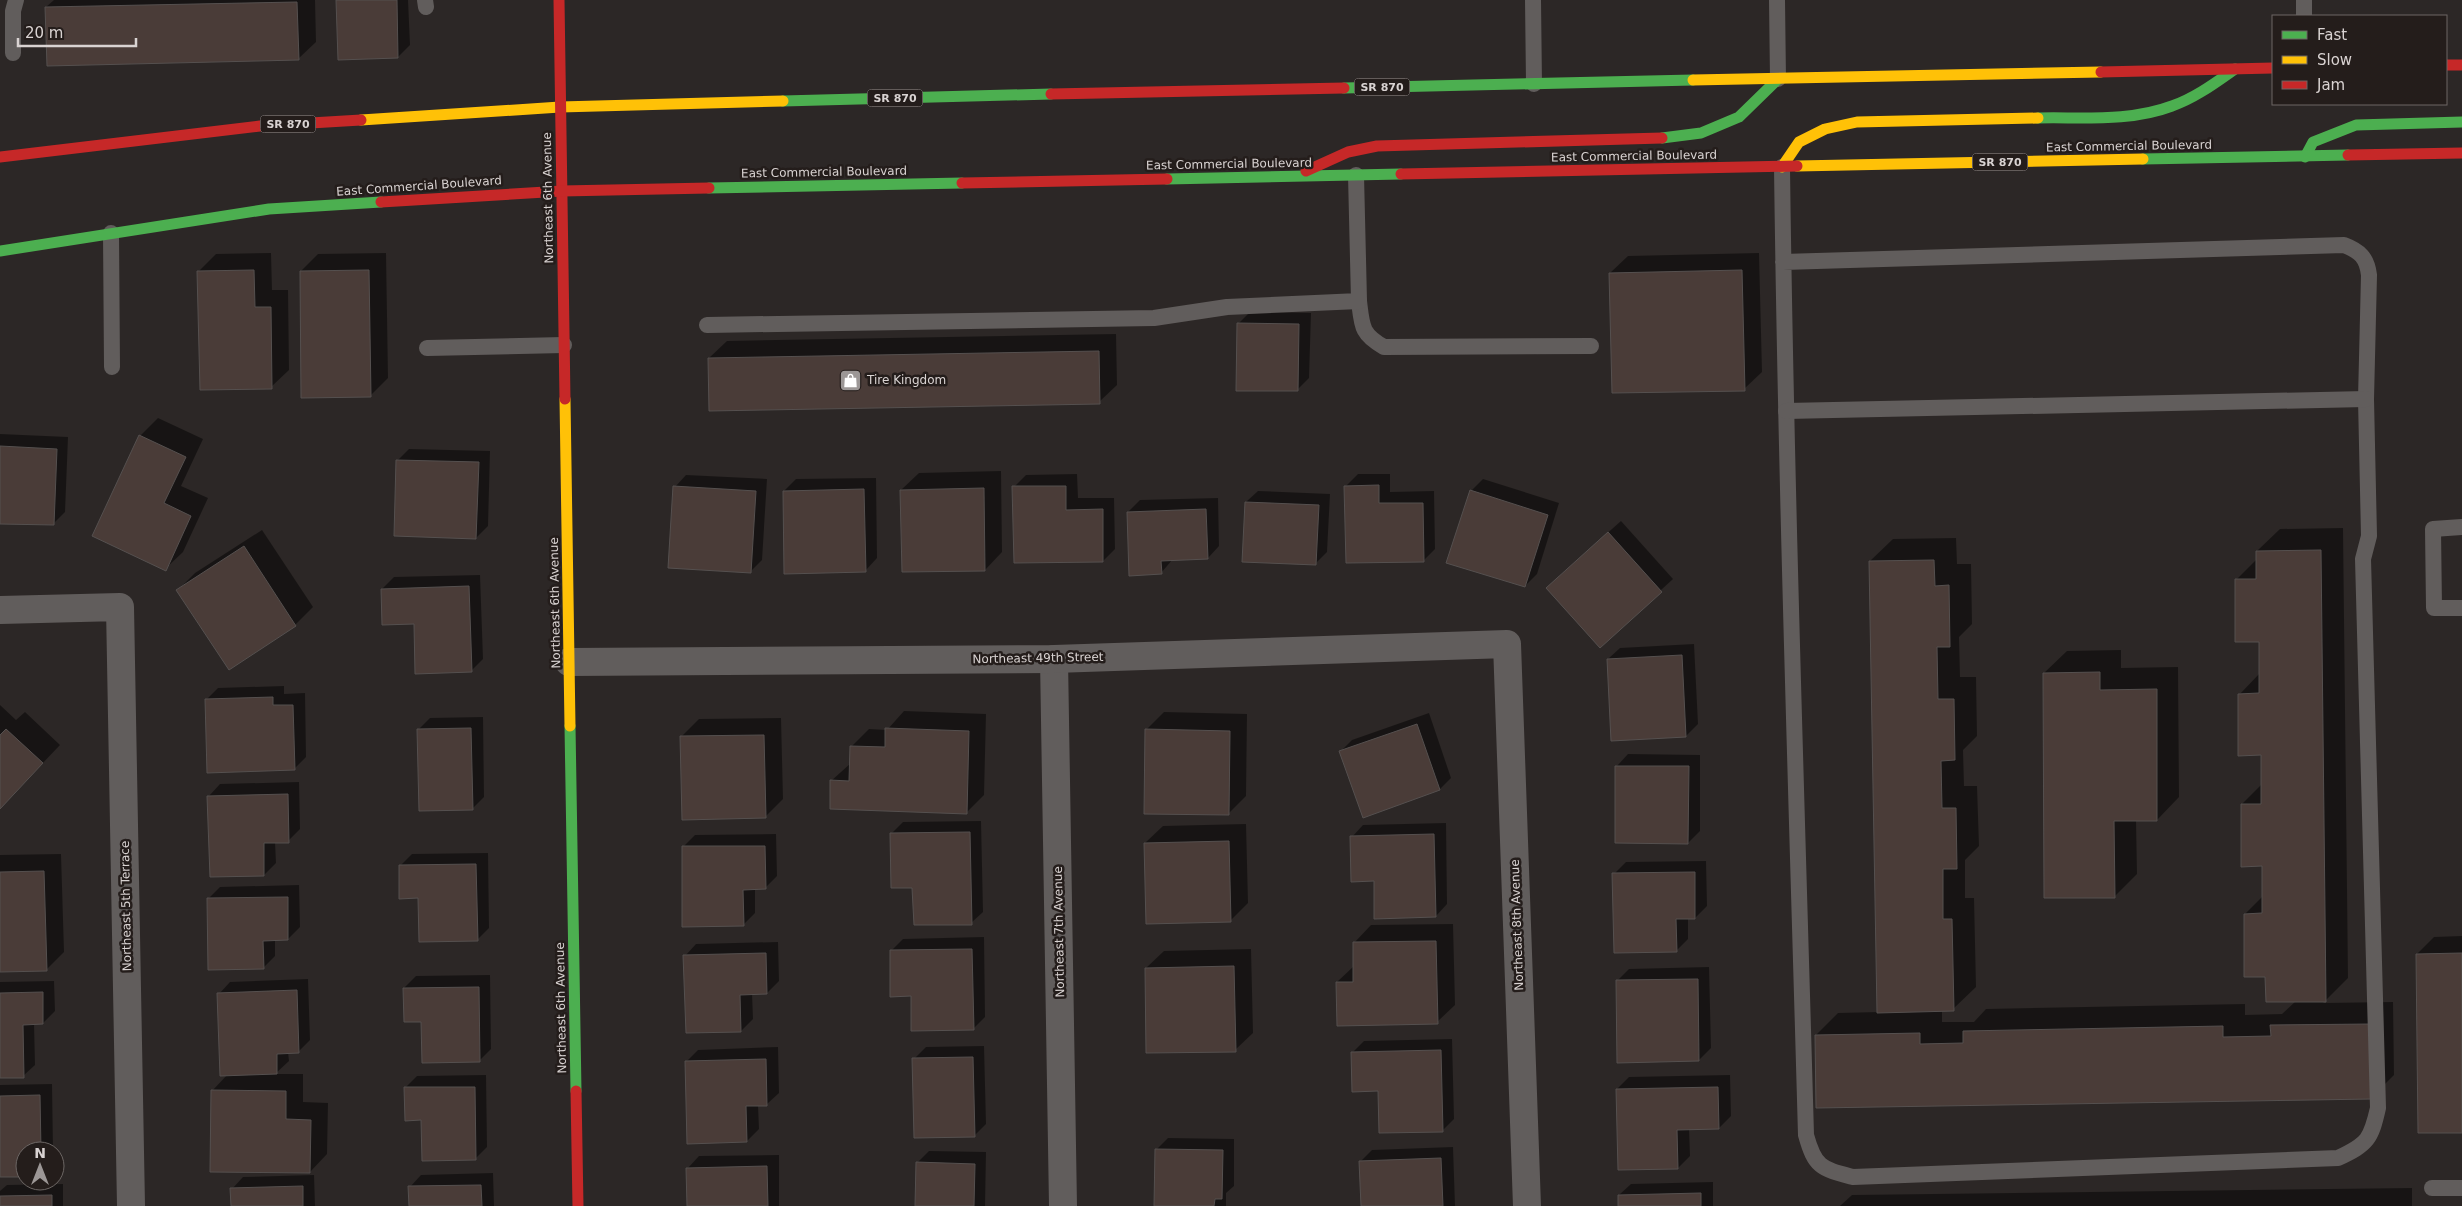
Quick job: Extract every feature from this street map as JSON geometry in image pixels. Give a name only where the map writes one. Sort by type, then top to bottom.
[{"type":"main road","name":"Northeast 6th Avenue","points":[[559,0],[578,1206]]},
{"type":"main road","points":[[2447,65],[2462,65]]},
{"type":"main road","name":"SR 870","points":[[6,155],[260,126],[560,107],[2272,68]]},
{"type":"main road","points":[[1782,166],[1799,142],[1824,129],[1857,122],[2152,114],[2182,104],[2235,69]]},
{"type":"main road","points":[[1296,176],[1348,152],[1377,146],[1674,138],[1701,133],[1739,117],[1778,79]]},
{"type":"main road","points":[[2305,157],[2313,142],[2356,126],[2462,122]]},
{"type":"main road","name":"East Commercial Boulevard","points":[[0,251],[269,210],[562,191],[2462,154]]},
{"type":"street","name":"Northeast 5th Terrace","points":[[0,610],[120,607],[131,1206]]},
{"type":"street","name":"Northeast 49th Street","points":[[569,662],[1054,659],[1507,644]]},
{"type":"street","name":"Northeast 8th Avenue","points":[[1507,644],[1527,1206]]},
{"type":"street","name":"Northeast 7th Avenue","points":[[1054,659],[1064,1206]]},
{"type":"lane","points":[[13,52],[13,11],[16,0]]},
{"type":"lane","points":[[1533,0],[1534,84]]},
{"type":"lane","points":[[1776,0],[1778,79]]},
{"type":"lane","points":[[2304,0],[2304,15]]},
{"type":"lane","points":[[1782,166],[1783,262],[1786,411],[1806,1135],[1812,1156],[1826,1170],[1853,1177],[2338,1158],[2356,1149],[2373,1132],[2378,1108],[2363,559],[2369,536],[2366,399],[2368,266],[2358,250],[2344,245],[1783,262]]},
{"type":"lane","points":[[1356,175],[1359,301],[1362,328],[1370,339],[1384,347],[1591,346]]},
{"type":"lane","points":[[111,233],[112,367]]},
{"type":"lane","points":[[707,325],[1154,318],[1227,306],[1359,301]]},
{"type":"lane","points":[[426,348],[564,345]]},
{"type":"lane","points":[[1786,411],[2366,399]]},
{"type":"lane","points":[[2462,527],[2433,529],[2434,608],[2462,608]]},
{"type":"lane","points":[[2432,1188],[2462,1188]]},
{"type":"building","points":[[336,0],[397,0],[398,58],[338,60]]},
{"type":"building","points":[[297,2],[299,60],[47,66],[45,7]]},
{"type":"building","points":[[254,270],[255,307],[271,307],[272,389],[200,390],[197,271]]},
{"type":"building","points":[[369,270],[371,397],[301,398],[300,271]]},
{"type":"building","points":[[1742,270],[1745,391],[1612,393],[1609,273]]},
{"type":"building","points":[[1237,323],[1299,324],[1298,391],[1236,391]]},
{"type":"building","points":[[1099,351],[1100,404],[709,411],[708,358]]},
{"type":"building","points":[[139,435],[186,457],[164,503],[191,516],[166,571],[92,536]]},
{"type":"building","points":[[0,446],[57,449],[54,525],[0,524]]},
{"type":"building","points":[[396,460],[479,462],[476,539],[394,536]]},
{"type":"building","points":[[1379,485],[1379,503],[1423,503],[1424,562],[1346,563],[1344,486]]},
{"type":"building","points":[[673,486],[756,491],[751,573],[668,568]]},
{"type":"building","points":[[1012,486],[1066,486],[1066,510],[1103,509],[1103,562],[1014,563]]},
{"type":"building","points":[[984,488],[985,571],[902,572],[900,490]]},
{"type":"building","points":[[864,489],[866,572],[784,574],[783,491]]},
{"type":"building","points":[[1470,490],[1548,515],[1525,587],[1446,563]]},
{"type":"building","points":[[1245,502],[1319,505],[1316,565],[1242,562]]},
{"type":"building","points":[[1206,509],[1208,559],[1161,561],[1162,574],[1129,576],[1127,512]]},
{"type":"building","points":[[1608,532],[1662,592],[1600,648],[1546,588]]},
{"type":"building","points":[[244,546],[296,626],[229,670],[176,590]]},
{"type":"building","points":[[2321,550],[2326,1002],[2266,1002],[2265,977],[2244,977],[2244,914],[2262,913],[2262,866],[2241,867],[2241,804],[2261,804],[2261,755],[2238,756],[2238,694],[2259,693],[2259,642],[2235,642],[2235,579],[2256,579],[2256,551]]},
{"type":"building","points":[[1934,560],[1935,586],[1949,585],[1950,647],[1937,647],[1938,699],[1954,699],[1955,760],[1941,761],[1942,808],[1956,808],[1957,869],[1943,869],[1943,919],[1952,919],[1954,1011],[1877,1013],[1869,561]]},
{"type":"building","points":[[469,586],[472,672],[415,674],[414,624],[382,625],[381,589]]},
{"type":"building","points":[[1682,655],[1686,737],[1611,741],[1607,659]]},
{"type":"building","points":[[2100,672],[2100,690],[2157,689],[2157,821],[2114,821],[2115,898],[2044,898],[2043,673]]},
{"type":"building","points":[[273,697],[273,705],[293,705],[295,770],[207,773],[205,699]]},
{"type":"building","points":[[1417,724],[1440,790],[1363,818],[1339,751]]},
{"type":"building","points":[[471,728],[473,810],[419,811],[417,729]]},
{"type":"building","points":[[885,728],[969,731],[967,814],[830,809],[830,780],[849,781],[850,746],[885,747]]},
{"type":"building","points":[[6,729],[43,763],[0,809],[0,735]]},
{"type":"building","points":[[1145,729],[1230,731],[1229,815],[1144,814]]},
{"type":"building","points":[[764,735],[766,818],[682,820],[680,736]]},
{"type":"building","points":[[1615,766],[1689,766],[1688,844],[1615,843]]},
{"type":"building","points":[[288,794],[289,843],[264,843],[264,876],[210,877],[207,796]]},
{"type":"building","points":[[970,832],[972,925],[914,925],[912,888],[891,888],[890,833]]},
{"type":"building","points":[[1434,834],[1436,917],[1374,919],[1374,881],[1351,882],[1350,836]]},
{"type":"building","points":[[1229,841],[1231,922],[1146,924],[1144,843]]},
{"type":"building","points":[[682,846],[765,846],[766,889],[743,890],[744,926],[682,927]]},
{"type":"building","points":[[476,864],[478,941],[419,942],[418,898],[399,899],[399,865]]},
{"type":"building","points":[[44,871],[47,971],[0,972],[0,872]]},
{"type":"building","points":[[1695,872],[1695,919],[1676,919],[1677,952],[1614,953],[1612,873]]},
{"type":"building","points":[[288,897],[288,940],[263,941],[264,969],[208,970],[207,898]]},
{"type":"building","points":[[1436,941],[1438,1024],[1337,1026],[1336,982],[1353,982],[1353,942]]},
{"type":"building","points":[[972,949],[974,1030],[911,1031],[911,996],[890,997],[890,950]]},
{"type":"building","points":[[766,953],[767,994],[740,995],[741,1032],[686,1033],[683,955]]},
{"type":"building","points":[[2462,953],[2462,1133],[2418,1133],[2416,954]]},
{"type":"building","points":[[1234,966],[1236,1052],[1146,1053],[1145,968]]},
{"type":"building","points":[[1698,979],[1699,1061],[1617,1063],[1616,980]]},
{"type":"building","points":[[479,987],[480,1062],[422,1063],[421,1022],[404,1022],[403,988]]},
{"type":"building","points":[[297,990],[299,1053],[277,1054],[277,1074],[220,1076],[217,993]]},
{"type":"building","points":[[43,992],[43,1024],[23,1025],[24,1078],[0,1078],[0,993]]},
{"type":"building","points":[[2371,1024],[2372,1099],[1816,1108],[1815,1035],[1920,1033],[1920,1044],[1963,1043],[1963,1031],[2223,1026],[2223,1037],[2271,1036],[2270,1025]]},
{"type":"building","points":[[1441,1050],[1443,1132],[1379,1133],[1378,1091],[1352,1092],[1351,1052]]},
{"type":"building","points":[[973,1057],[975,1137],[914,1138],[912,1058]]},
{"type":"building","points":[[766,1059],[767,1106],[746,1106],[747,1142],[687,1144],[685,1061]]},
{"type":"building","points":[[404,1087],[475,1087],[476,1160],[422,1161],[421,1120],[405,1121]]},
{"type":"building","points":[[1718,1087],[1719,1129],[1677,1130],[1678,1169],[1618,1170],[1616,1089]]},
{"type":"building","points":[[211,1090],[286,1091],[286,1119],[311,1120],[310,1173],[210,1172]]},
{"type":"building","points":[[40,1095],[41,1141],[15,1141],[15,1177],[0,1177],[0,1096]]},
{"type":"building","points":[[1155,1149],[1223,1150],[1222,1199],[1215,1199],[1214,1206],[1154,1206]]},
{"type":"building","points":[[1441,1158],[1443,1206],[1361,1206],[1359,1161]]},
{"type":"building","points":[[916,1162],[975,1164],[974,1206],[915,1206]]},
{"type":"building","points":[[767,1166],[768,1206],[687,1206],[686,1168]]},
{"type":"building","points":[[481,1185],[482,1206],[409,1206],[408,1186]]},
{"type":"building","points":[[303,1186],[303,1206],[231,1206],[230,1188]]},
{"type":"building","points":[[1701,1193],[1701,1206],[1618,1206],[1618,1195]]},
{"type":"building","points":[[52,1195],[52,1206],[0,1206],[0,1196]]},
{"type":"traffic: fast","points":[[2038,118],[2123,117],[2156,111],[2189,99],[2235,69]]},
{"type":"traffic: fast","points":[[1662,138],[1701,133],[1739,117],[1778,79]]},
{"type":"traffic: fast","points":[[1344,88],[1693,80]]},
{"type":"traffic: fast","points":[[783,101],[1051,94]]},
{"type":"traffic: fast","points":[[2305,157],[2313,142],[2356,125],[2462,122]]},
{"type":"traffic: fast","points":[[2143,159],[2348,155]]},
{"type":"traffic: fast","points":[[1167,179],[1401,174]]},
{"type":"traffic: fast","points":[[709,188],[962,183]]},
{"type":"traffic: fast","points":[[0,251],[269,209],[381,202]]},
{"type":"traffic: fast","points":[[570,726],[576,1091]]},
{"type":"traffic: slow","points":[[1693,80],[2101,72]]},
{"type":"traffic: slow","points":[[361,120],[560,107],[783,101]]},
{"type":"traffic: slow","points":[[1782,167],[1799,142],[1825,129],[1857,122],[2038,118]]},
{"type":"traffic: slow","points":[[1797,166],[2143,159]]},
{"type":"traffic: slow","points":[[565,399],[570,726]]},
{"type":"traffic: jam","points":[[559,0],[565,399]]},
{"type":"traffic: jam","points":[[2447,65],[2462,65]]},
{"type":"traffic: jam","points":[[2101,72],[2272,68]]},
{"type":"traffic: jam","points":[[1051,94],[1344,88]]},
{"type":"traffic: jam","points":[[0,157],[260,126],[361,120]]},
{"type":"traffic: jam","points":[[1306,171],[1348,152],[1377,146],[1662,138]]},
{"type":"traffic: jam","points":[[2348,155],[2462,153]]},
{"type":"traffic: jam","points":[[1401,174],[1797,166]]},
{"type":"traffic: jam","points":[[962,183],[1167,179]]},
{"type":"traffic: jam","points":[[381,202],[562,191],[709,188]]},
{"type":"traffic: jam","points":[[576,1091],[578,1206]]},
{"type":"place","name":"Tire Kingdom","points":[[851,380]]}]
